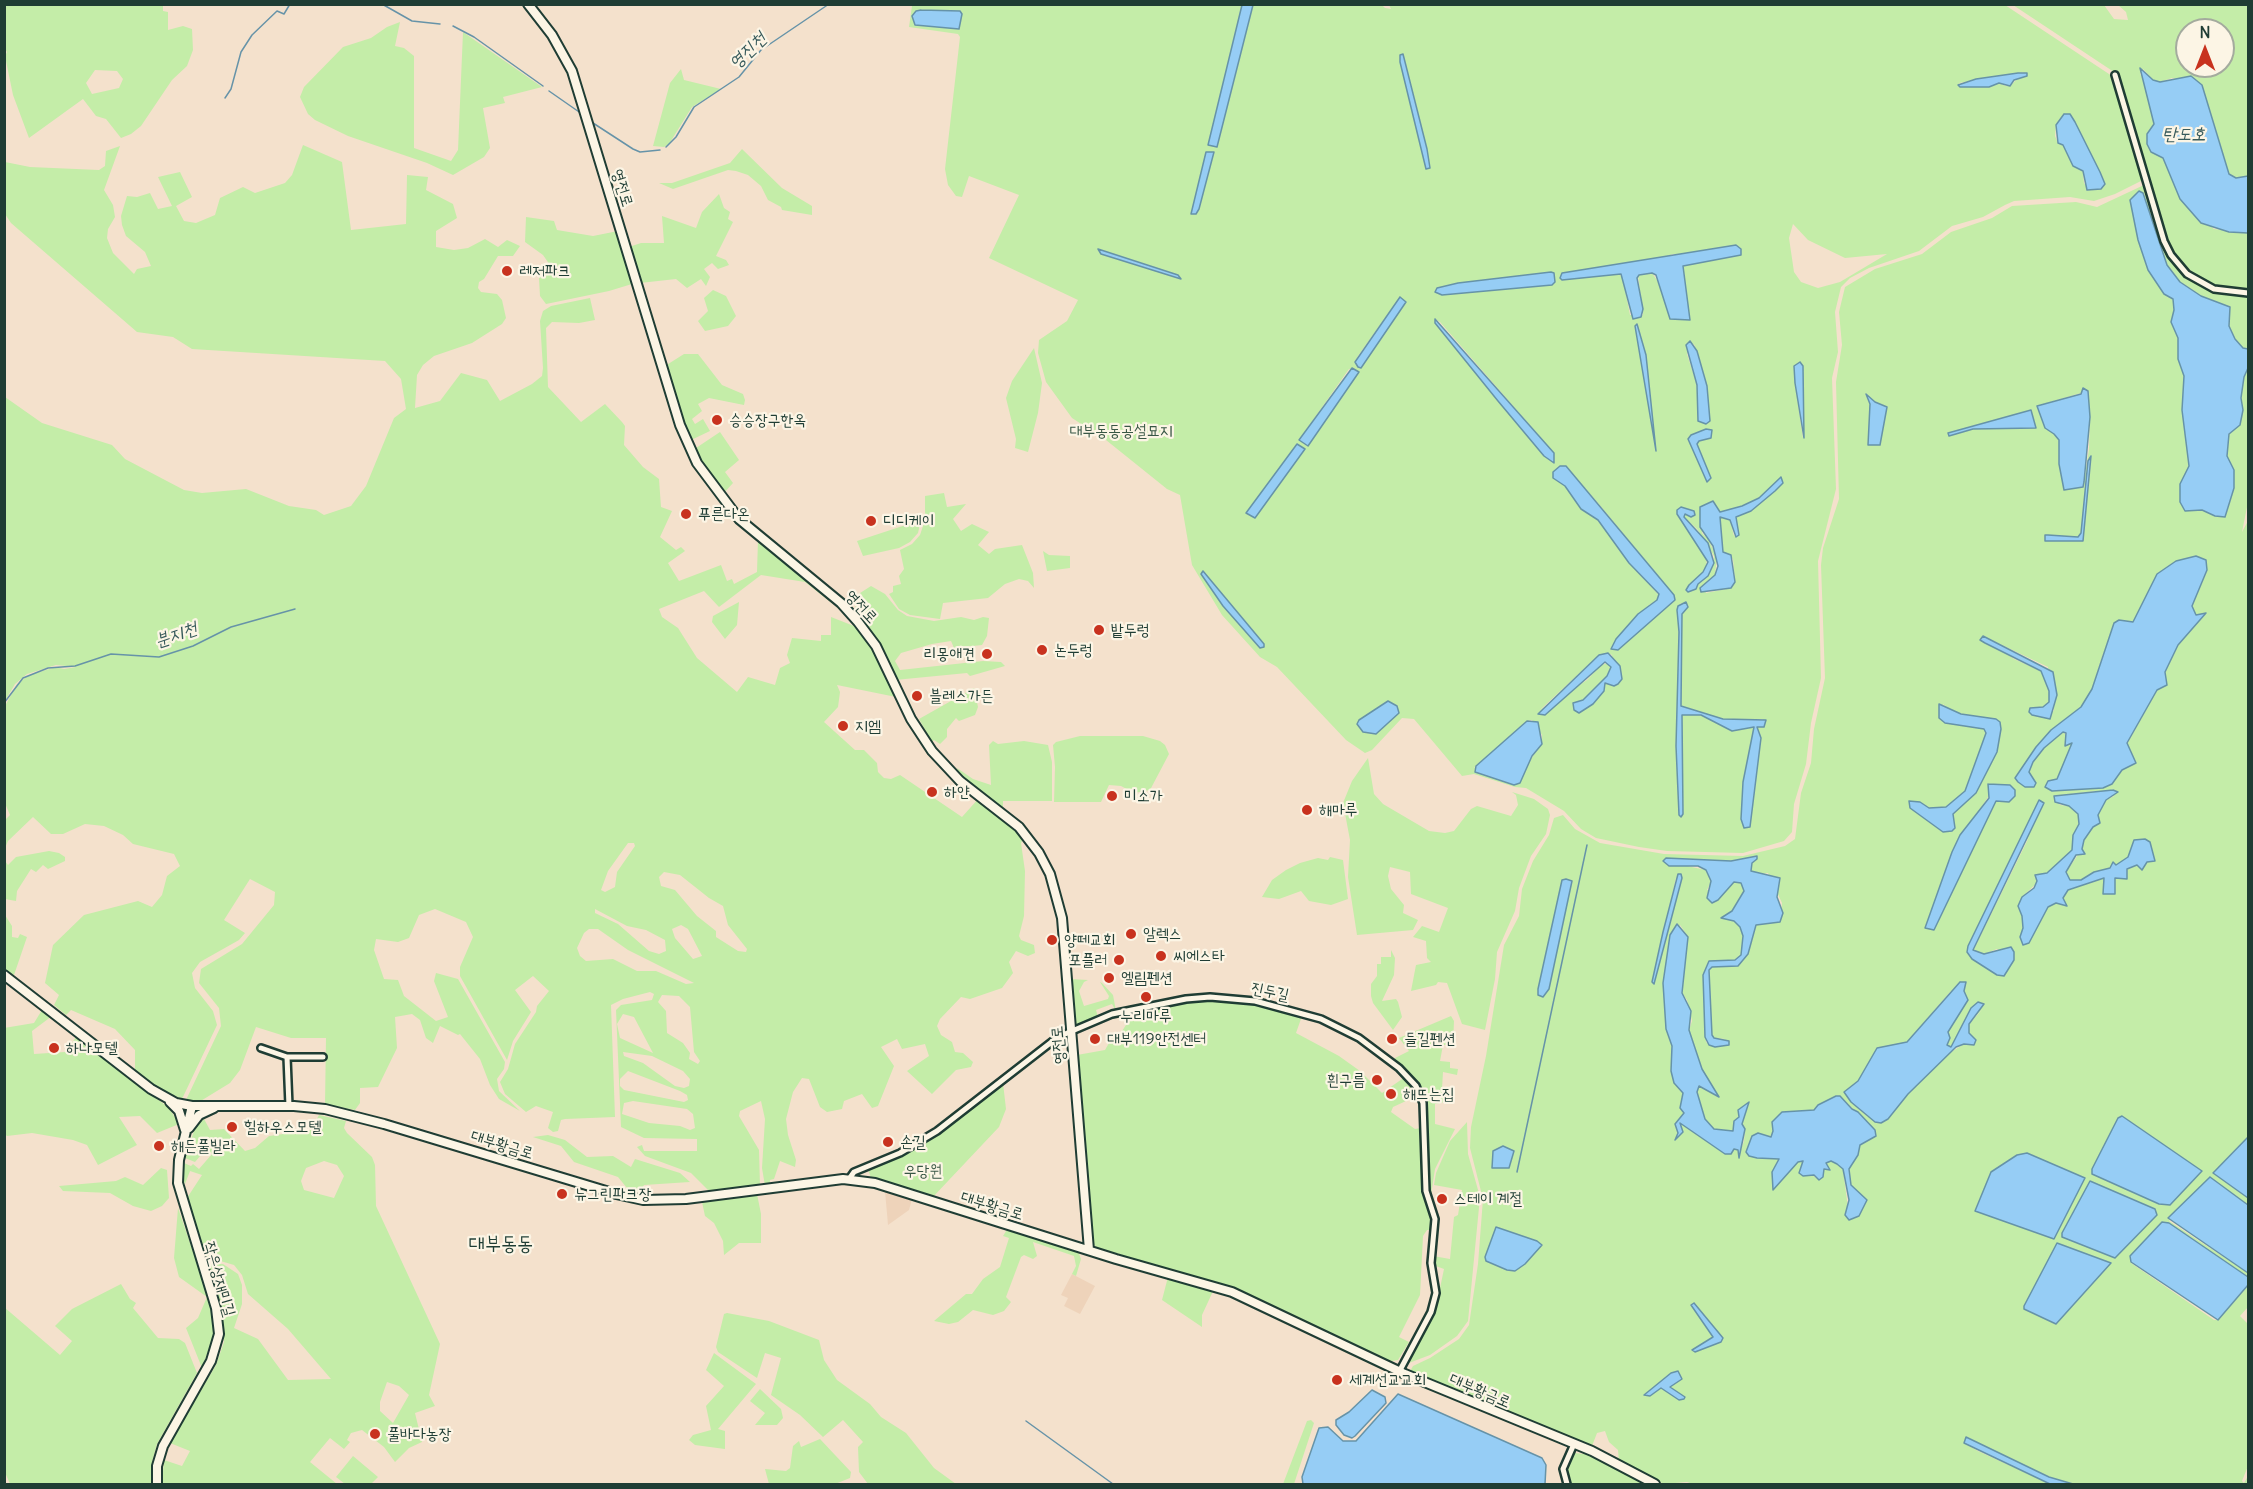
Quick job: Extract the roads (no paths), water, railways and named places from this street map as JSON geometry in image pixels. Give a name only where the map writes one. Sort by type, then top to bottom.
[{"type":"street","name":"영전로","points":[[528,4],[552,35],[572,70],[680,425],[697,463],[739,519],[841,603],[858,622],[876,646],[916,728],[932,752],[960,781],[1011,818],[1039,853],[1050,874],[1060,908],[1089,1250]]},
{"type":"street","points":[[2115,75],[2161,231],[2171,255],[2187,274],[2214,289],[2248,293]]},
{"type":"street","name":"대부황금로","points":[[4,975],[167,1099],[192,1106],[289,1106],[325,1109],[643,1200],[686,1199],[849,1179],[875,1183],[1232,1292],[1399,1372],[1574,1444],[1655,1485]]},
{"type":"street","name":"진두길","points":[[849,1179],[854,1172],[900,1153],[937,1131],[1041,1048],[1071,1030],[1119,1012],[1197,997],[1230,998],[1283,1008],[1329,1022],[1359,1038],[1407,1075],[1419,1091],[1423,1103],[1425,1183],[1435,1219],[1431,1263],[1436,1293],[1431,1312],[1399,1372]]},
{"type":"street","points":[[261,1048],[287,1056],[322,1057]]},
{"type":"street","points":[[287,1056],[289,1106]]},
{"type":"street","points":[[167,1099],[179,1112],[185,1135]]},
{"type":"street","name":"작은상재미길","points":[[157,1485],[158,1466],[163,1446],[211,1361],[219,1334],[216,1308],[179,1187],[178,1165],[192,1106]]},
{"type":"street","points":[[185,1135],[199,1115],[218,1107]]},
{"type":"street","points":[[1567,1485],[1563,1468],[1574,1444]]},
{"type":"water","points":[[1242,5],[1253,5],[1217,147],[1208,145]]},
{"type":"water","points":[[916,11],[960,11],[962,14],[959,29],[915,25],[912,16]]},
{"type":"water","points":[[1403,54],[1427,149],[1430,168],[1426,169],[1400,62],[1400,55]]},
{"type":"water","name":"탄도호","points":[[2140,68],[2153,80],[2160,82],[2193,78],[2202,85],[2229,174],[2236,178],[2248,176],[2248,233],[2229,232],[2201,223],[2180,199],[2163,158],[2151,152],[2147,144],[2147,134],[2154,124]]},
{"type":"water","points":[[2027,73],[2027,76],[2014,80],[2010,86],[1999,83],[1989,87],[1960,87],[1958,85],[1976,79]]},
{"type":"water","points":[[2064,114],[2070,114],[2075,122],[2100,172],[2105,184],[2101,189],[2087,190],[2083,171],[2073,166],[2063,145],[2058,143],[2056,125]]},
{"type":"water","points":[[1206,152],[1214,152],[1199,209],[1196,214],[1191,214]]},
{"type":"water","points":[[2139,191],[2143,193],[2167,265],[2180,282],[2201,296],[2230,307],[2229,326],[2235,339],[2243,348],[2248,349],[2248,368],[2244,377],[2241,398],[2243,410],[2240,425],[2229,434],[2227,456],[2234,470],[2234,488],[2225,517],[2215,516],[2202,510],[2185,511],[2180,502],[2180,484],[2189,466],[2182,410],[2184,376],[2178,359],[2178,338],[2171,322],[2174,310],[2173,299],[2164,294],[2148,270],[2138,240],[2130,200]]},
{"type":"water","points":[[1736,245],[1741,249],[1741,255],[1683,266],[1690,320],[1670,319],[1656,275],[1652,273],[1639,275],[1637,278],[1643,309],[1641,317],[1633,319],[1621,274],[1562,280],[1560,278],[1562,273]]},
{"type":"water","points":[[1098,249],[1178,275],[1181,279],[1101,254]]},
{"type":"water","points":[[1554,273],[1555,282],[1552,285],[1442,295],[1435,292],[1437,288],[1458,283]]},
{"type":"water","points":[[1400,297],[1406,302],[1361,368],[1358,367],[1355,362]]},
{"type":"water","points":[[1435,319],[1554,453],[1554,463],[1544,456],[1498,401],[1435,323]]},
{"type":"water","points":[[1637,324],[1646,355],[1656,451],[1635,326]]},
{"type":"water","points":[[1690,341],[1697,351],[1707,386],[1710,421],[1706,424],[1698,421],[1697,385],[1686,345]]},
{"type":"water","points":[[1800,362],[1803,366],[1804,438],[1794,366]]},
{"type":"water","points":[[1352,368],[1359,372],[1308,446],[1299,440]]},
{"type":"water","points":[[2083,388],[2088,391],[2090,417],[2084,482],[2083,487],[2064,490],[2059,464],[2059,440],[2045,428],[2037,406],[2081,394]]},
{"type":"water","points":[[1866,394],[1875,402],[1887,407],[1880,445],[1868,445],[1870,404]]},
{"type":"water","points":[[2031,410],[2036,428],[1973,429],[1949,436],[1948,433]]},
{"type":"water","points":[[1706,429],[1712,430],[1711,438],[1699,441],[1697,444],[1711,478],[1707,482],[1688,439],[1691,435]]},
{"type":"water","points":[[1297,444],[1305,449],[1255,518],[1246,513]]},
{"type":"water","points":[[2091,456],[2083,541],[2045,541],[2045,535],[2078,537],[2081,533],[2088,461]]},
{"type":"water","points":[[1560,466],[1566,466],[1674,595],[1675,600],[1618,650],[1611,649],[1616,639],[1638,614],[1657,600],[1659,594],[1629,563],[1598,520],[1581,509],[1565,486],[1553,478],[1553,472]]},
{"type":"water","points":[[1781,477],[1783,483],[1775,491],[1751,511],[1736,517],[1739,535],[1736,537],[1730,520],[1720,517],[1723,552],[1731,555],[1735,582],[1731,588],[1701,592],[1700,588],[1715,575],[1718,566],[1713,546],[1700,527],[1700,507],[1713,501],[1720,512],[1742,506],[1759,498]]},
{"type":"water","points":[[1681,507],[1694,511],[1695,515],[1691,517],[1685,514],[1684,517],[1708,543],[1714,563],[1708,576],[1698,584],[1696,589],[1688,592],[1686,590],[1689,585],[1703,572],[1708,562],[1677,514],[1677,510]]},
{"type":"water","points":[[2196,556],[2206,560],[2207,570],[2192,606],[2196,615],[2206,613],[2178,645],[2165,672],[2167,685],[2157,690],[2127,743],[2136,763],[2122,770],[2112,784],[2103,788],[2052,791],[2045,787],[2048,781],[2057,779],[2072,743],[2065,746],[2066,733],[2063,732],[2044,748],[2033,762],[2029,772],[2036,783],[2034,787],[2025,787],[2018,782],[2015,778],[2036,747],[2051,730],[2081,707],[2092,689],[2114,623],[2119,620],[2133,622],[2157,574],[2176,561]]},
{"type":"water","points":[[1203,571],[1264,644],[1264,647],[1260,648],[1223,606],[1201,574]]},
{"type":"water","points":[[1686,602],[1688,607],[1682,614],[1681,706],[1723,719],[1766,720],[1764,727],[1757,727],[1761,738],[1750,827],[1744,828],[1741,819],[1743,782],[1754,727],[1732,731],[1701,715],[1682,715],[1683,814],[1681,817],[1679,815],[1676,746],[1679,632],[1677,610],[1678,606]]},
{"type":"water","points":[[1983,636],[2053,672],[2057,695],[2050,719],[2032,715],[2029,712],[2030,708],[2043,707],[2049,702],[2049,691],[2041,671],[1980,640]]},
{"type":"water","points":[[1608,653],[1620,666],[1622,679],[1618,684],[1614,686],[1605,683],[1604,691],[1593,704],[1579,713],[1574,710],[1573,703],[1583,700],[1607,676],[1611,667],[1605,662],[1545,715],[1538,714],[1599,655]]},
{"type":"water","points":[[1388,701],[1397,706],[1399,713],[1376,734],[1363,732],[1357,724],[1359,720]]},
{"type":"water","points":[[1939,704],[1961,714],[1996,719],[2000,722],[2001,729],[1997,752],[1976,793],[1953,814],[1955,828],[1952,831],[1943,832],[1910,808],[1909,801],[1920,802],[1929,808],[1946,807],[1965,791],[1986,733],[1984,729],[1945,723],[1939,718]]},
{"type":"water","points":[[1527,721],[1538,722],[1542,744],[1532,756],[1520,783],[1514,785],[1475,772],[1476,766]]},
{"type":"water","points":[[1988,784],[2010,785],[2015,790],[2015,796],[2009,802],[1996,801],[1934,930],[1925,928],[1960,835],[1989,798]]},
{"type":"water","points":[[2113,790],[2118,792],[2106,800],[2098,815],[2100,823],[2093,827],[2084,840],[2082,849],[2085,854],[2076,855],[2066,872],[2070,880],[2081,880],[2094,872],[2110,868],[2113,862],[2116,865],[2128,857],[2134,840],[2145,839],[2150,842],[2155,861],[2147,862],[2142,870],[2137,865],[2127,869],[2127,879],[2115,878],[2115,894],[2103,894],[2104,878],[2068,890],[2063,898],[2067,906],[2056,903],[2048,907],[2029,943],[2023,945],[2020,937],[2023,928],[2022,916],[2018,906],[2022,897],[2034,888],[2037,881],[2035,875],[2047,873],[2072,850],[2073,835],[2079,824],[2078,814],[2069,806],[2055,802],[2054,796]]},
{"type":"water","points":[[2039,800],[2044,803],[1973,950],[1984,954],[2011,947],[2014,960],[2004,976],[1997,975],[1972,959],[1967,952],[1968,946]]},
{"type":"water","points":[[1757,856],[1752,863],[1751,871],[1780,878],[1777,897],[1783,913],[1780,922],[1756,925],[1748,954],[1738,966],[1712,967],[1709,970],[1712,1035],[1714,1038],[1729,1041],[1729,1045],[1715,1047],[1709,1045],[1705,1037],[1703,975],[1709,961],[1735,960],[1741,955],[1743,936],[1740,927],[1734,921],[1721,918],[1732,911],[1744,891],[1741,883],[1734,882],[1718,900],[1712,903],[1707,898],[1711,881],[1706,870],[1698,866],[1669,866],[1663,861],[1666,858],[1731,861]]},
{"type":"water","points":[[1678,874],[1681,874],[1682,878],[1654,984],[1652,982]]},
{"type":"water","points":[[1562,880],[1572,881],[1549,989],[1543,997],[1538,995],[1538,989]]},
{"type":"water","points":[[1677,924],[1688,937],[1682,993],[1691,1011],[1689,1030],[1702,1069],[1719,1097],[1699,1086],[1697,1092],[1705,1119],[1714,1129],[1733,1131],[1734,1121],[1739,1117],[1738,1110],[1749,1102],[1742,1124],[1745,1129],[1739,1158],[1738,1150],[1734,1149],[1731,1154],[1725,1154],[1680,1123],[1683,1132],[1675,1140],[1678,1133],[1675,1124],[1684,1113],[1680,1108],[1683,1093],[1674,1083],[1671,1071],[1672,1046],[1666,1029],[1663,983],[1670,935]]},
{"type":"water","points":[[1960,982],[1966,982],[1964,991],[1968,1000],[1948,1032],[1950,1038],[1947,1045],[1951,1047],[1971,1008],[1978,1002],[1984,1004],[1969,1024],[1969,1033],[1976,1040],[1974,1045],[1964,1044],[1956,1047],[1908,1094],[1888,1119],[1881,1123],[1875,1122],[1851,1102],[1844,1092],[1858,1081],[1877,1048],[1907,1042]]},
{"type":"water","points":[[1840,1096],[1858,1112],[1875,1130],[1876,1136],[1860,1145],[1858,1155],[1849,1169],[1851,1185],[1867,1200],[1859,1216],[1849,1220],[1845,1215],[1849,1200],[1843,1169],[1837,1164],[1831,1161],[1826,1163],[1830,1170],[1824,1169],[1823,1177],[1819,1180],[1814,1175],[1803,1176],[1799,1173],[1803,1161],[1798,1162],[1773,1190],[1772,1172],[1779,1159],[1757,1158],[1749,1156],[1746,1152],[1752,1136],[1758,1133],[1771,1137],[1772,1122],[1782,1112],[1814,1110],[1818,1105]]},
{"type":"water","points":[[2122,1116],[2202,1171],[2170,1205],[2159,1204],[2092,1174],[2092,1169],[2118,1118]]},
{"type":"water","points":[[2248,1137],[2248,1198],[2213,1173]]},
{"type":"water","points":[[1503,1146],[1514,1151],[1509,1168],[1492,1168],[1493,1151]]},
{"type":"water","points":[[2027,1153],[2085,1178],[2054,1239],[1975,1211],[1991,1172],[2017,1155]]},
{"type":"water","points":[[2210,1177],[2248,1205],[2248,1273],[2168,1218]]},
{"type":"water","points":[[2090,1181],[2155,1209],[2157,1215],[2115,1258],[2062,1237]]},
{"type":"water","points":[[2162,1222],[2169,1223],[2248,1277],[2248,1285],[2218,1320],[2131,1262],[2130,1256]]},
{"type":"water","points":[[1496,1227],[1537,1241],[1542,1245],[1525,1264],[1515,1271],[1507,1270],[1486,1261],[1485,1257]]},
{"type":"water","points":[[2057,1243],[2111,1263],[2056,1324],[2024,1309],[2024,1306]]},
{"type":"water","points":[[1694,1303],[1723,1338],[1721,1342],[1695,1352],[1692,1350],[1713,1337],[1691,1305]]},
{"type":"water","points":[[1678,1371],[1682,1379],[1670,1387],[1685,1397],[1684,1399],[1679,1400],[1661,1388],[1650,1396],[1644,1395],[1671,1373]]},
{"type":"water","points":[[1372,1390],[1385,1397],[1386,1403],[1355,1436],[1352,1438],[1344,1435],[1336,1425],[1336,1420],[1349,1412]]},
{"type":"water","points":[[1398,1394],[1542,1458],[1546,1465],[1545,1484],[1303,1484],[1302,1477],[1319,1428],[1328,1427],[1343,1441],[1356,1441]]},
{"type":"water","points":[[1966,1437],[2049,1477],[2073,1484],[2050,1484],[1964,1443]]},
{"type":"waterway","name":"영진천","points":[[225,98],[231,89],[241,52],[252,35],[277,11],[284,14],[290,4]]},
{"type":"waterway","name":"영진천","points":[[382,4],[412,21],[440,24]]},
{"type":"waterway","name":"영진천","points":[[666,147],[676,137],[694,107],[739,77],[761,50],[829,4]]},
{"type":"waterway","name":"영진천","points":[[453,26],[474,37],[543,86]]},
{"type":"waterway","name":"영진천","points":[[549,91],[582,114]]},
{"type":"waterway","name":"영진천","points":[[593,123],[640,152],[660,150]]},
{"type":"waterway","name":"분지천","points":[[4,703],[23,678],[48,668],[75,666],[111,654],[159,657],[193,646],[231,627],[295,609]]},
{"type":"waterway","points":[[1517,1172],[1587,845]]},
{"type":"waterway","points":[[1026,1421],[1113,1484]]},
{"type":"place","name":"레저파크","points":[[507,271]]},
{"type":"place","name":"승승장구한옥","points":[[717,420]]},
{"type":"place","name":"푸른다온","points":[[686,514]]},
{"type":"place","name":"디디케이","points":[[871,521]]},
{"type":"place","name":"밭두렁","points":[[1099,630]]},
{"type":"place","name":"논두렁","points":[[1042,650]]},
{"type":"place","name":"리몽애견","points":[[987,654]]},
{"type":"place","name":"블레스가든","points":[[917,696]]},
{"type":"place","name":"지엠","points":[[843,726]]},
{"type":"place","name":"하얀","points":[[932,792]]},
{"type":"place","name":"미소가","points":[[1112,796]]},
{"type":"place","name":"해마루","points":[[1307,810]]},
{"type":"place","name":"알렉스","points":[[1131,934]]},
{"type":"place","name":"양떼교회","points":[[1052,940]]},
{"type":"place","name":"씨에스타","points":[[1161,956]]},
{"type":"place","name":"포플러","points":[[1119,960]]},
{"type":"place","name":"엘림펜션","points":[[1109,978]]},
{"type":"place","name":"누리마루","points":[[1146,997]]},
{"type":"place","name":"대부119안전센터","points":[[1095,1039]]},
{"type":"place","name":"들길펜션","points":[[1392,1039]]},
{"type":"place","name":"하나모텔","points":[[54,1048]]},
{"type":"place","name":"흰구름","points":[[1377,1080]]},
{"type":"place","name":"해뜨는집","points":[[1391,1094]]},
{"type":"place","name":"힐하우스모텔","points":[[232,1127]]},
{"type":"place","name":"손길","points":[[888,1142]]},
{"type":"place","name":"해든풀빌라","points":[[159,1146]]},
{"type":"place","name":"뉴그린파크장","points":[[562,1194]]},
{"type":"place","name":"스테이 계절","points":[[1442,1199]]},
{"type":"place","name":"세계선교교회","points":[[1337,1380]]},
{"type":"place","name":"풀바다농장","points":[[375,1434]]},
{"type":"district","name":"대부동동","points":[[501,1244]]},
{"type":"park label","name":"대부동동공설묘지","points":[[1121,431]]},
{"type":"park label","name":"우당원","points":[[923,1171]]}]
